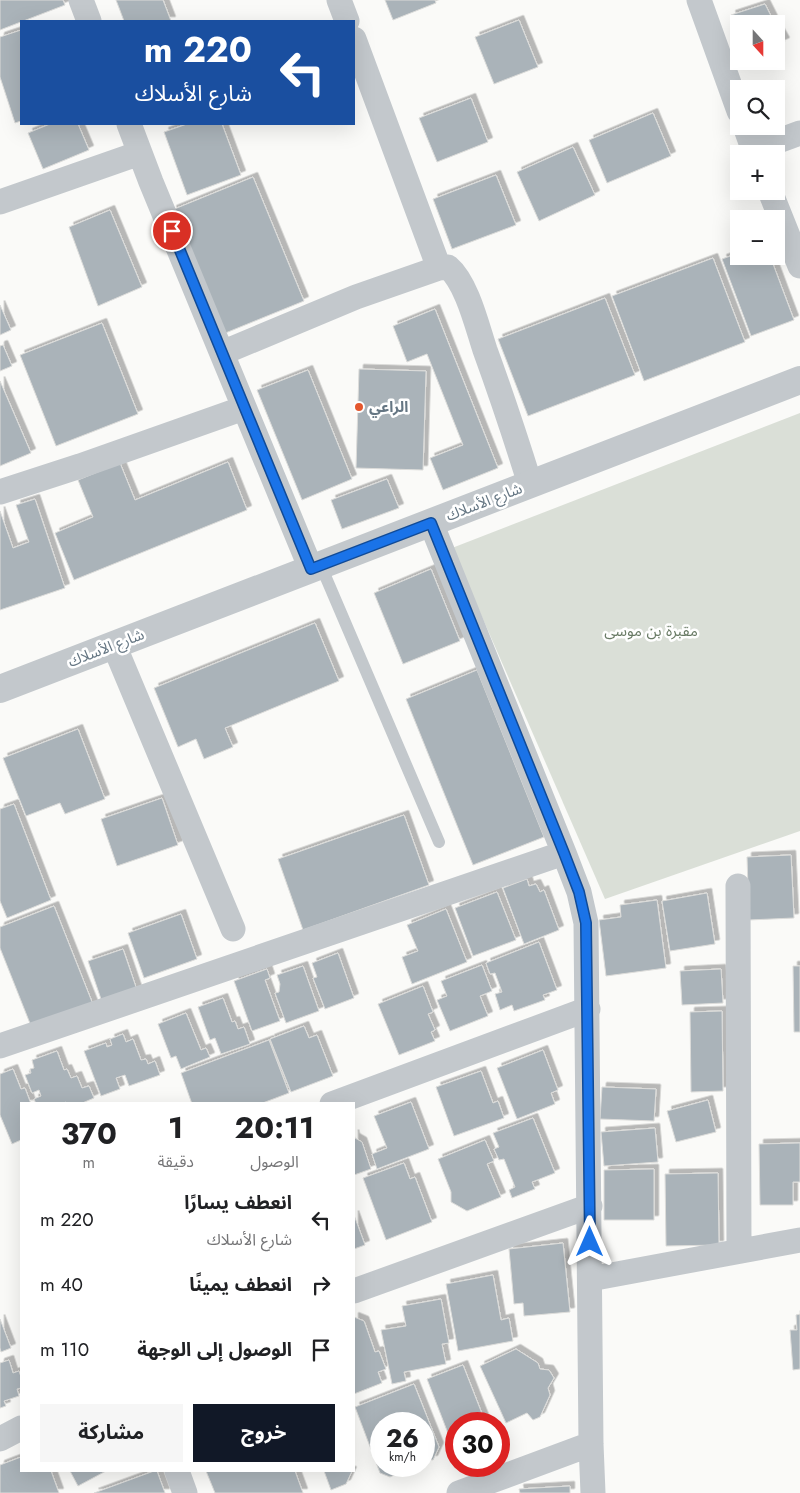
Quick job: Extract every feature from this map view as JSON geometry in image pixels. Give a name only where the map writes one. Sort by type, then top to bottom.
[{"type":"street","points":[[81,0],[89,20]]},
{"type":"street","points":[[339,0],[347,20]]},
{"type":"street","points":[[699,0],[730,86]]},
{"type":"street","points":[[355,42],[439,268]]},
{"type":"street","points":[[129,125],[244,408],[316,567]]},
{"type":"street","points":[[770,145],[800,132]]},
{"type":"street","points":[[0,202],[140,153]]},
{"type":"street","points":[[774,200],[800,266]]},
{"type":"street","points":[[222,353],[356,297],[439,268],[448,267],[461,282],[512,426],[530,484]]},
{"type":"street","name":"شارع الأسلاك","points":[[0,689],[800,380]]},
{"type":"street","points":[[0,492],[244,408]]},
{"type":"street","points":[[431,523],[564,853],[579,892],[586,923],[593,1493]]},
{"type":"street","points":[[114,645],[233,929]]},
{"type":"street","points":[[0,1046],[564,853]]},
{"type":"street","points":[[738,886],[739,1251]]},
{"type":"street","points":[[337,1102],[588,1009]]},
{"type":"street","points":[[355,1291],[590,1206]]},
{"type":"street","points":[[590,1279],[800,1240]]},
{"type":"street","points":[[0,1439],[20,1429]]},
{"type":"street","points":[[459,1493],[591,1444]]},
{"type":"street","points":[[177,1472],[185,1493]]},
{"type":"lane","points":[[316,567],[439,842]]},
{"type":"green space","name":"مقبرة بن موسى","points":[[800,413],[800,831],[605,899],[452,548]]},
{"type":"building","points":[[0,0],[63,0],[65,5],[26,20],[20,20],[20,22],[0,30]]},
{"type":"building","points":[[116,0],[163,0],[171,20],[124,20]]},
{"type":"building","points":[[385,0],[435,0],[436,3],[393,20]]},
{"type":"building","points":[[765,4],[770,15],[731,15]]},
{"type":"building","points":[[519,20],[538,67],[494,84],[475,37]]},
{"type":"building","points":[[20,30],[20,121],[15,123],[0,77],[0,37]]},
{"type":"building","points":[[471,98],[488,142],[437,162],[419,118]]},
{"type":"building","points":[[653,113],[671,156],[607,183],[589,140]]},
{"type":"building","points":[[48,125],[78,125],[89,150],[43,169],[28,133]]},
{"type":"building","points":[[184,125],[222,125],[241,175],[187,195],[164,132]]},
{"type":"building","points":[[573,147],[595,195],[539,221],[517,172]]},
{"type":"building","points":[[496,175],[516,225],[452,249],[433,199]]},
{"type":"building","points":[[253,177],[304,301],[223,334],[172,210]]},
{"type":"building","points":[[110,210],[142,287],[98,306],[69,227]]},
{"type":"building","points":[[730,256],[730,265],[773,265],[794,320],[751,336],[722,259]]},
{"type":"building","points":[[713,258],[745,342],[644,381],[612,296]]},
{"type":"building","points":[[605,298],[635,375],[528,416],[498,339]]},
{"type":"building","points":[[0,305],[11,330],[0,335]]},
{"type":"building","points":[[435,309],[498,468],[443,490],[430,458],[463,445],[427,354],[407,362],[393,326]]},
{"type":"building","points":[[102,323],[138,414],[56,446],[20,355]]},
{"type":"building","points":[[3,345],[12,366],[0,371],[0,346]]},
{"type":"building","points":[[359,369],[426,371],[423,470],[356,468]]},
{"type":"building","points":[[308,370],[352,479],[302,500],[257,390]]},
{"type":"building","points":[[0,381],[31,453],[0,466]]},
{"type":"building","points":[[228,462],[247,510],[74,580],[55,533],[93,517],[78,480],[120,463],[135,500]]},
{"type":"building","points":[[387,479],[399,508],[342,529],[331,500]]},
{"type":"building","points":[[35,499],[65,588],[0,610],[0,511],[13,548],[29,542],[16,505]]},
{"type":"building","points":[[431,569],[460,641],[403,664],[374,593]]},
{"type":"building","points":[[315,623],[339,681],[225,728],[233,747],[204,759],[196,739],[178,747],[154,688]]},
{"type":"building","points":[[477,670],[544,837],[473,865],[406,699]]},
{"type":"building","points":[[78,729],[105,799],[65,814],[60,803],[26,816],[3,758]]},
{"type":"building","points":[[162,798],[178,845],[117,866],[101,819]]},
{"type":"building","points":[[14,804],[51,900],[7,918],[0,901],[0,809]]},
{"type":"building","points":[[404,815],[429,885],[303,930],[278,859]]},
{"type":"building","points":[[791,855],[794,918],[749,920],[747,857]]},
{"type":"building","points":[[527,879],[529,886],[536,884],[540,892],[544,890],[559,930],[524,944],[503,888]]},
{"type":"building","points":[[497,892],[516,940],[473,956],[455,908]]},
{"type":"building","points":[[707,893],[715,944],[670,951],[662,901]]},
{"type":"building","points":[[657,900],[666,968],[606,976],[599,920],[621,917],[620,905]]},
{"type":"building","points":[[54,906],[94,1007],[33,1031],[0,948],[0,927]]},
{"type":"building","points":[[446,909],[467,962],[412,984],[402,957],[418,951],[407,925]]},
{"type":"building","points":[[181,914],[197,959],[144,978],[128,933]]},
{"type":"building","points":[[539,942],[557,990],[543,995],[545,1000],[514,1011],[512,1005],[500,1010],[495,994],[502,992],[495,973],[490,974],[486,963]]},
{"type":"building","points":[[123,949],[137,990],[102,1002],[88,961]]},
{"type":"building","points":[[338,953],[354,998],[325,1009],[313,978],[317,977],[312,963]]},
{"type":"building","points":[[482,965],[492,991],[480,996],[488,1016],[450,1031],[437,1000],[447,996],[441,981]]},
{"type":"building","points":[[303,966],[319,1011],[286,1023],[275,993],[279,992],[280,984],[277,975]]},
{"type":"building","points":[[793,966],[800,966],[800,1032],[794,1032]]},
{"type":"building","points":[[267,969],[270,978],[265,980],[280,1021],[252,1031],[234,981]]},
{"type":"building","points":[[721,969],[723,1003],[682,1005],[680,971]]},
{"type":"building","points":[[423,986],[433,1012],[428,1014],[435,1030],[431,1032],[435,1041],[399,1055],[378,1004]]},
{"type":"building","points":[[223,998],[232,1022],[235,1021],[238,1029],[244,1027],[250,1044],[221,1054],[215,1038],[210,1040],[198,1007]]},
{"type":"building","points":[[722,1011],[723,1091],[691,1092],[690,1012]]},
{"type":"building","points":[[186,1013],[201,1050],[206,1048],[210,1057],[181,1069],[176,1056],[171,1058],[158,1024]]},
{"type":"building","points":[[304,1026],[309,1038],[317,1035],[333,1076],[291,1092],[270,1039]]},
{"type":"building","points":[[123,1034],[126,1042],[133,1039],[141,1060],[146,1059],[148,1064],[155,1061],[160,1075],[129,1086],[125,1075],[116,1078],[120,1089],[101,1096],[84,1051],[106,1043],[107,1047],[112,1045],[110,1039]]},
{"type":"building","points":[[269,1040],[289,1093],[265,1102],[191,1102],[181,1073]]},
{"type":"building","points":[[543,1050],[558,1090],[551,1093],[555,1104],[517,1119],[497,1068]]},
{"type":"building","points":[[57,1051],[64,1070],[67,1069],[71,1078],[77,1076],[82,1088],[89,1086],[94,1098],[85,1102],[35,1102],[34,1099],[41,1096],[39,1090],[32,1093],[25,1075],[31,1073],[30,1069],[34,1068],[32,1060]]},
{"type":"building","points":[[13,1069],[21,1089],[25,1088],[30,1102],[20,1102],[20,1140],[12,1144],[0,1115],[0,1074]]},
{"type":"building","points":[[481,1071],[493,1103],[498,1101],[504,1118],[454,1136],[436,1087]]},
{"type":"building","points":[[602,1087],[656,1089],[654,1121],[600,1119]]},
{"type":"building","points":[[708,1100],[716,1132],[676,1142],[667,1111]]},
{"type":"building","points":[[411,1102],[429,1149],[377,1169],[372,1154],[387,1148],[374,1116]]},
{"type":"building","points":[[533,1118],[555,1173],[532,1182],[535,1189],[512,1198],[509,1190],[515,1187],[504,1159],[499,1160],[494,1149],[499,1147],[493,1133]]},
{"type":"building","points":[[655,1128],[658,1162],[604,1166],[601,1132]]},
{"type":"building","points":[[355,1138],[362,1142],[371,1169],[355,1175]]},
{"type":"building","points":[[485,1140],[494,1161],[487,1164],[501,1197],[467,1211],[451,1202],[451,1192],[438,1159]]},
{"type":"building","points":[[800,1143],[800,1182],[793,1182],[793,1205],[760,1205],[759,1144]]},
{"type":"building","points":[[404,1163],[410,1179],[415,1177],[432,1222],[386,1240],[363,1178]]},
{"type":"building","points":[[654,1169],[654,1220],[604,1220],[604,1170]]},
{"type":"building","points":[[718,1173],[719,1245],[666,1246],[665,1174]]},
{"type":"building","points":[[355,1218],[365,1245],[355,1249]]},
{"type":"building","points":[[563,1243],[570,1312],[524,1316],[523,1303],[514,1304],[509,1249]]},
{"type":"building","points":[[493,1275],[501,1320],[509,1318],[513,1341],[458,1351],[446,1284]]},
{"type":"building","points":[[441,1299],[449,1343],[442,1344],[446,1364],[404,1372],[406,1381],[392,1384],[381,1330],[406,1326],[402,1306]]},
{"type":"building","points":[[800,1314],[800,1369],[793,1370],[790,1330],[797,1330],[796,1315]]},
{"type":"building","points":[[355,1317],[364,1321],[375,1352],[379,1351],[386,1369],[378,1372],[382,1383],[355,1394]]},
{"type":"building","points":[[0,1319],[11,1348],[1,1352],[0,1348]]},
{"type":"building","points":[[516,1349],[538,1363],[540,1369],[549,1370],[554,1378],[548,1388],[550,1395],[540,1417],[533,1420],[527,1413],[510,1421],[510,1412],[501,1412],[480,1366]]},
{"type":"building","points":[[9,1360],[13,1373],[19,1371],[20,1388],[17,1389],[19,1396],[4,1401],[6,1406],[0,1408],[0,1363]]},
{"type":"building","points":[[463,1365],[481,1412],[445,1412],[445,1426],[427,1379]]},
{"type":"building","points":[[414,1384],[425,1412],[370,1412],[370,1447],[355,1407]]},
{"type":"building","points":[[435,1437],[439,1447],[435,1456]]},
{"type":"building","points":[[20,1457],[20,1472],[51,1472],[59,1493],[0,1493],[0,1465]]},
{"type":"building","points":[[71,1472],[104,1472],[78,1486]]},
{"type":"building","points":[[151,1472],[157,1472],[165,1493],[94,1493]]},
{"type":"building","points":[[206,1472],[295,1472],[303,1493],[215,1493]]},
{"type":"building","points":[[324,1472],[352,1472],[346,1484],[331,1490]]},
{"type":"building","points":[[570,1486],[570,1493],[520,1493],[519,1489]]},
{"type":"place","name":"الراعي","points":[[359,407]]},
{"type":"route","points":[[172,231],[311,569],[431,523],[564,853],[579,892],[586,923],[588,950],[590,1242]]}]
